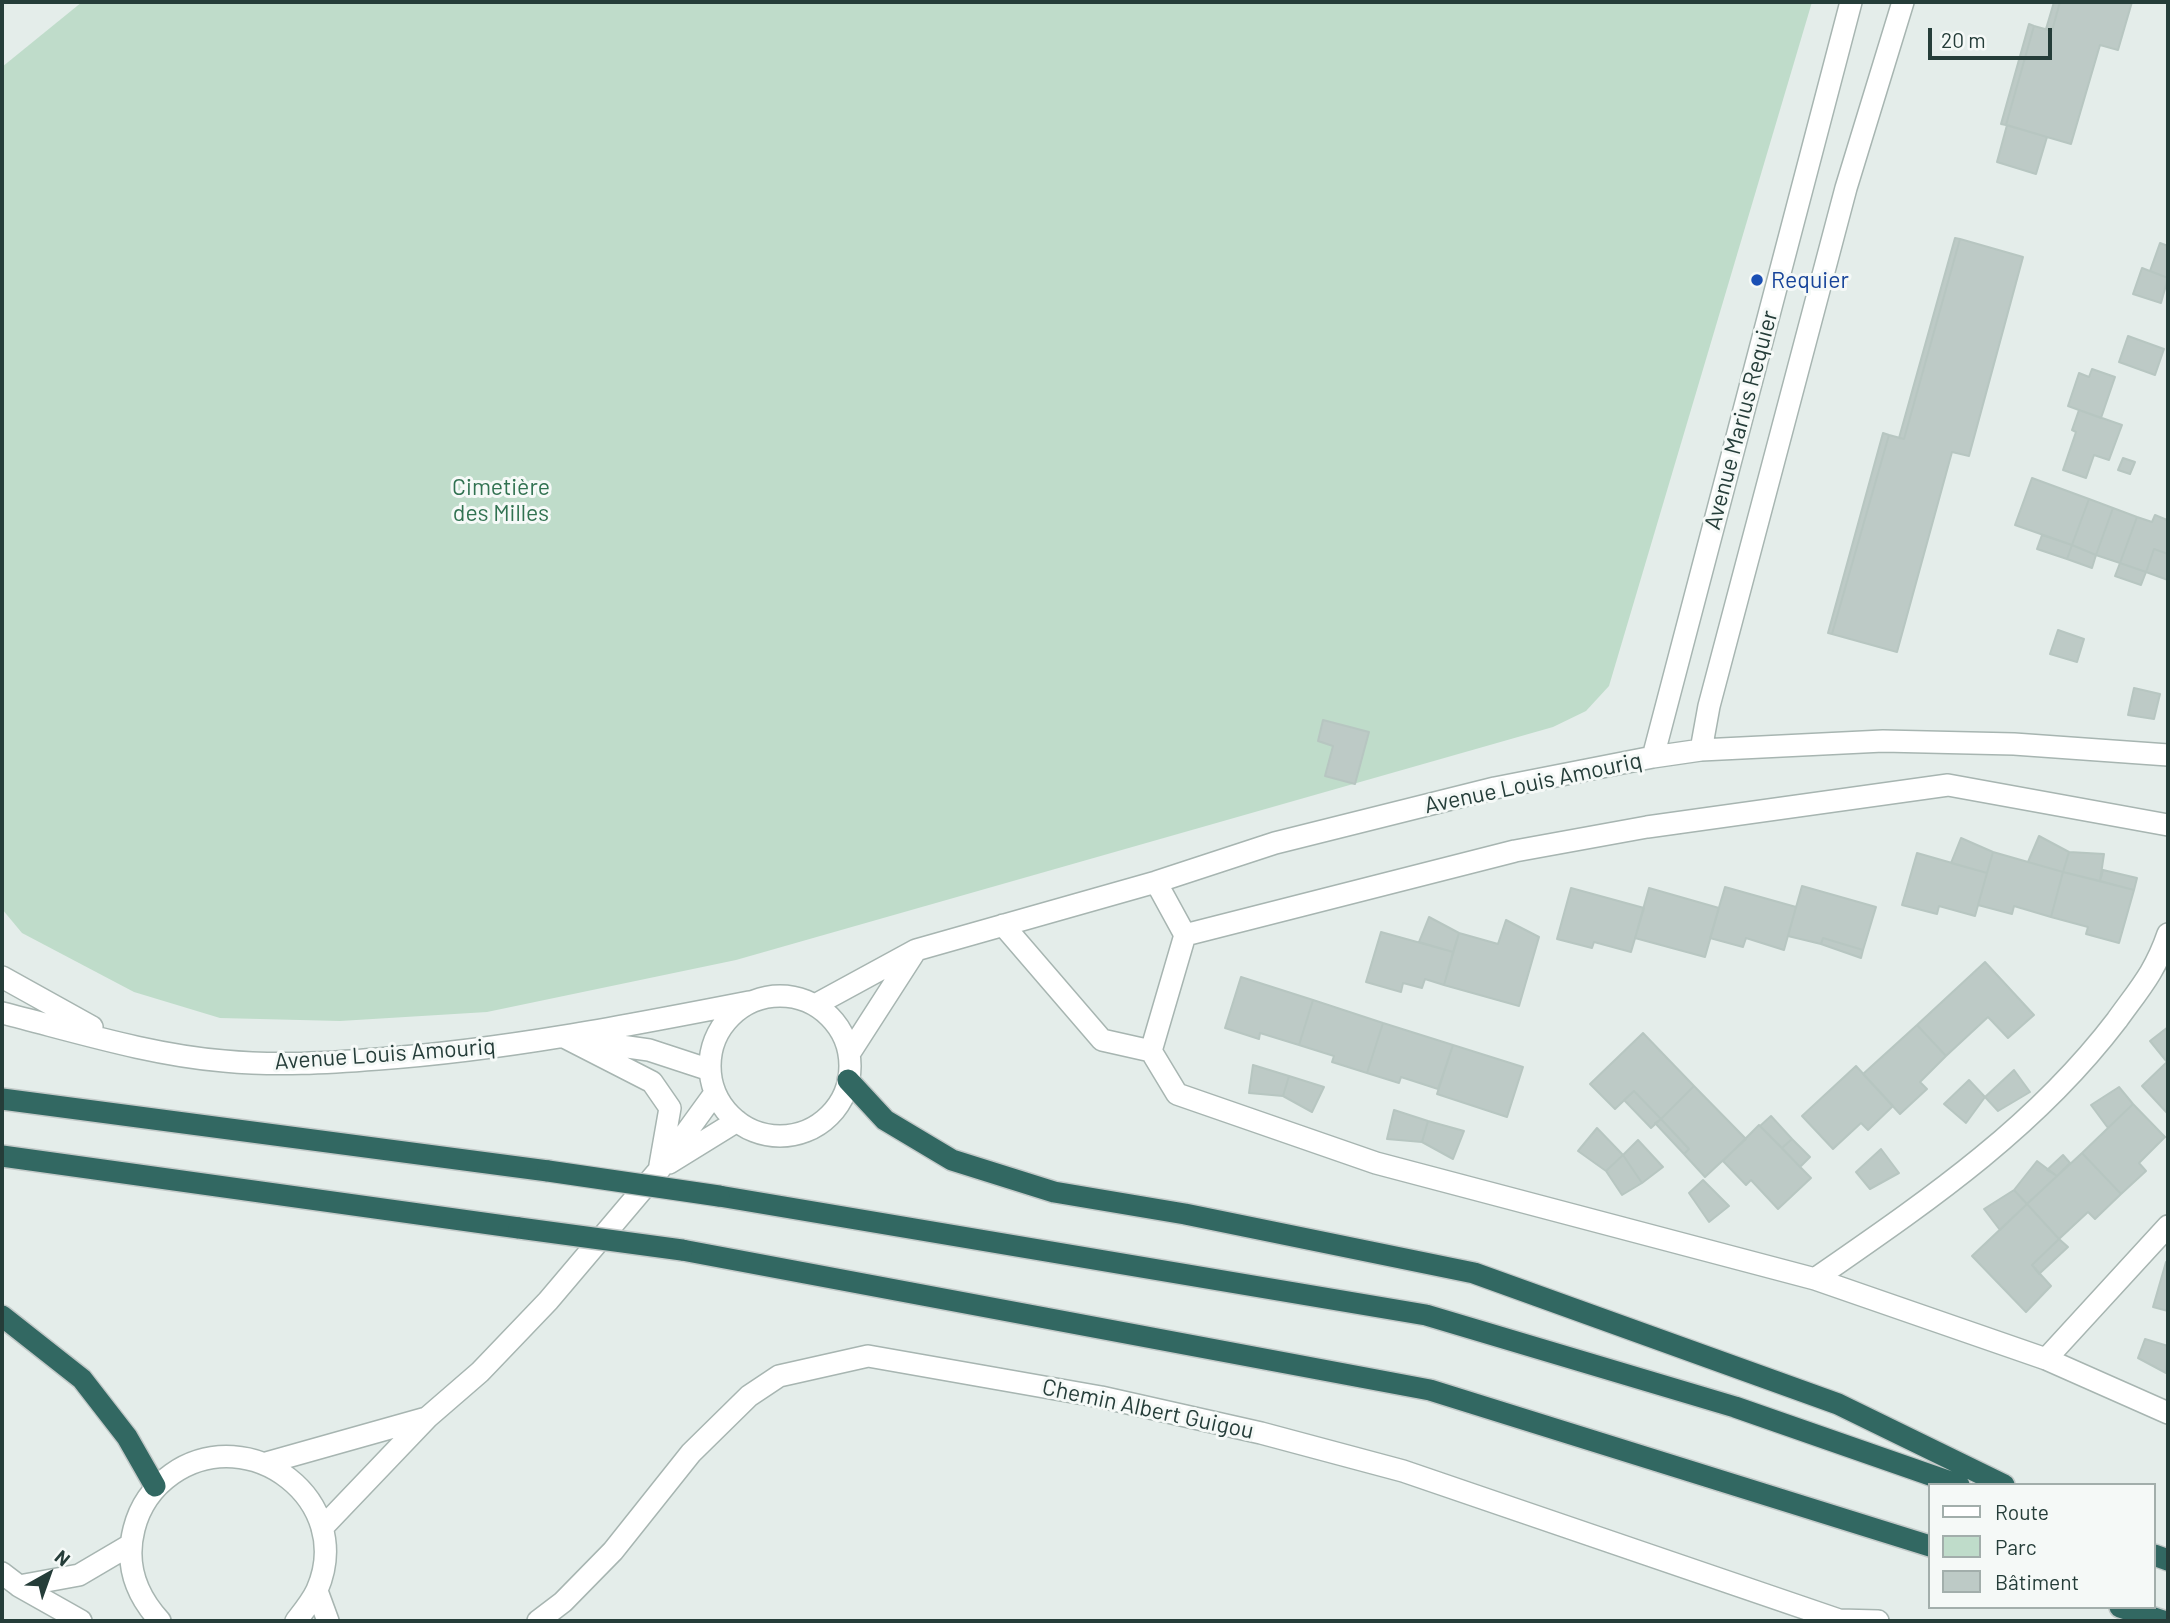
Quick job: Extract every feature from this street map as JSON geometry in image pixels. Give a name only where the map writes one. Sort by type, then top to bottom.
[{"type":"highway","points":[[848,1080],[886,1120],[953,1160],[1054,1192],[1185,1214],[1474,1273],[1838,1404],[2000,1483]]},
{"type":"highway","points":[[2,1099],[719,1196],[1426,1315],[1735,1407],[1953,1483]]},
{"type":"highway","points":[[2,1156],[682,1250],[1430,1390],[1928,1545]]},
{"type":"highway","points":[[2,1316],[82,1379],[127,1437],[155,1486]]},
{"type":"highway","points":[[2126,1609],[2163,1621]]},
{"type":"street","name":"Avenue Marius Requier","points":[[1653,757],[1851,2]]},
{"type":"street","name":"Avenue Marius Requier","points":[[1702,750],[1709,706],[1846,188],[1903,2]]},
{"type":"street","name":"Avenue Louis Amouriq","points":[[815,1005],[916,950],[1156,882],[1275,843],[1495,788],[1653,757],[1702,750],[1882,741],[2014,744],[2168,755]]},
{"type":"street","points":[[1185,935],[1515,851],[1647,827],[1948,785],[2168,825]]},
{"type":"street","points":[[1156,882],[1185,935],[1152,1051],[1177,1094],[1377,1163],[1815,1279],[2046,1359],[2168,1413]]},
{"type":"street","points":[[1003,925],[1102,1040],[1152,1051]]},
{"type":"street","points":[[1815,1279],[1954,1182],[2047,1100],[2091,1053],[2156,967],[2168,934]]},
{"type":"street","points":[[849,1054],[916,950]]},
{"type":"street","name":"Avenue Louis Amouriq","points":[[2,977],[121,1042]]},
{"type":"street","points":[[771,996],[794,997],[815,1005],[837,1026],[849,1054],[848,1080],[840,1102],[824,1120],[804,1132],[781,1136],[758,1132],[737,1121],[724,1109],[715,1093],[710,1070],[712,1049],[719,1030],[732,1014],[749,1002],[771,996]]},
{"type":"street","name":"Avenue Louis Amouriq","points":[[2,1013],[121,1042],[223,1061],[304,1064],[439,1054],[566,1038],[749,1002]]},
{"type":"street","name":"Avenue Louis Amouriq","points":[[566,1038],[649,1050],[710,1070]]},
{"type":"street","points":[[566,1038],[652,1082],[670,1108],[659,1170]]},
{"type":"street","points":[[322,1528],[428,1417],[480,1372],[548,1301],[659,1170],[715,1093]]},
{"type":"street","points":[[659,1170],[737,1121]]},
{"type":"street","points":[[2046,1359],[2168,1226]]},
{"type":"street","name":"Chemin Albert Guigou","points":[[538,1621],[563,1602],[613,1551],[691,1453],[749,1396],[779,1376],[867,1356],[1101,1397],[1261,1433],[1403,1471],[1840,1621],[1878,1621]]},
{"type":"street","points":[[266,1463],[428,1417]]},
{"type":"street","points":[[160,1621],[145,1606],[132,1577],[130,1545],[138,1513],[155,1486],[188,1463],[227,1454],[266,1463],[292,1479],[310,1502],[322,1528],[325,1550],[317,1591],[296,1621]]},
{"type":"street","points":[[19,1586],[79,1575],[130,1545]]},
{"type":"street","points":[[2,1573],[19,1586],[81,1621]]},
{"type":"street","points":[[317,1591],[328,1621]]},
{"type":"green space","name":"Cimetière des Milles","points":[[82,2],[1812,2],[1609,686],[1586,711],[1553,727],[736,960],[487,1012],[340,1021],[220,1018],[134,992],[22,933],[2,909],[2,67]]},
{"type":"building","points":[[2054,2],[2060,2],[2052,31],[2046,29]]},
{"type":"building","points":[[2060,2],[2132,2],[2118,50],[2100,45],[2071,144],[2006,125],[2034,26],[2052,31]]},
{"type":"building","points":[[2029,24],[2034,26],[2006,125],[2001,124]]},
{"type":"building","points":[[2007,125],[2047,137],[2036,174],[1997,162]]},
{"type":"building","points":[[1955,238],[1960,239],[1904,439],[1899,438]]},
{"type":"building","points":[[1960,239],[2023,257],[1969,456],[1952,452],[1897,652],[1832,634],[1889,435],[1904,439]]},
{"type":"building","points":[[2160,243],[2168,246],[2168,278],[2150,271]]},
{"type":"building","points":[[2142,268],[2168,278],[2161,303],[2133,294]]},
{"type":"building","points":[[2128,336],[2164,349],[2155,375],[2119,362]]},
{"type":"building","points":[[2092,369],[2115,377],[2101,418],[2068,406],[2079,373],[2089,377]]},
{"type":"building","points":[[2079,410],[2122,425],[2109,460],[2094,455],[2086,478],[2063,470],[2076,432],[2072,430]]},
{"type":"building","points":[[1883,433],[1889,435],[1832,634],[1828,633]]},
{"type":"building","points":[[2123,458],[2135,462],[2130,474],[2118,470]]},
{"type":"building","points":[[2032,478],[2089,499],[2072,545],[2015,525]]},
{"type":"building","points":[[2089,499],[2113,508],[2096,555],[2072,545]]},
{"type":"building","points":[[2113,508],[2137,517],[2120,563],[2096,555]]},
{"type":"building","points":[[2155,515],[2167,520],[2168,554],[2154,549],[2146,572],[2120,563],[2137,517],[2152,522]]},
{"type":"building","points":[[2042,535],[2072,545],[2067,559],[2037,549]]},
{"type":"building","points":[[2072,545],[2096,555],[2092,568],[2067,559]]},
{"type":"building","points":[[2154,549],[2168,554],[2168,580],[2146,572]]},
{"type":"building","points":[[2120,563],[2146,572],[2141,585],[2115,576]]},
{"type":"building","points":[[2058,630],[2084,639],[2077,662],[2050,654]]},
{"type":"building","points":[[2134,688],[2160,694],[2154,719],[2128,715]]},
{"type":"building","points":[[1323,720],[1369,732],[1355,784],[1325,776],[1333,746],[1318,741]]},
{"type":"building","points":[[2039,836],[2069,852],[2063,872],[2028,862]]},
{"type":"building","points":[[1961,838],[1993,852],[1987,873],[1951,863]]},
{"type":"building","points":[[1993,852],[2063,872],[2051,917],[2014,906],[2012,914],[1978,905]]},
{"type":"building","points":[[2069,852],[2104,854],[2100,881],[2063,872]]},
{"type":"building","points":[[1917,853],[1987,873],[1975,916],[1939,906],[1937,914],[1902,905]]},
{"type":"building","points":[[2103,870],[2137,878],[2134,890],[2100,881]]},
{"type":"building","points":[[2063,872],[2134,890],[2119,943],[2086,934],[2088,927],[2051,917]]},
{"type":"building","points":[[1802,886],[1876,907],[1863,950],[1823,938],[1821,944],[1788,936]]},
{"type":"building","points":[[1725,887],[1796,907],[1784,950],[1746,938],[1743,947],[1710,938]]},
{"type":"building","points":[[1571,888],[1644,908],[1631,952],[1594,942],[1592,948],[1557,939]]},
{"type":"building","points":[[1649,888],[1719,908],[1705,957],[1635,938]]},
{"type":"building","points":[[1429,917],[1459,933],[1453,952],[1419,942]]},
{"type":"building","points":[[1506,920],[1539,937],[1519,1006],[1444,985],[1459,933],[1498,944]]},
{"type":"building","points":[[1381,932],[1453,952],[1444,985],[1425,979],[1422,988],[1403,983],[1401,992],[1366,982]]},
{"type":"building","points":[[1823,938],[1863,950],[1861,958],[1821,944]]},
{"type":"building","points":[[1985,962],[2034,1015],[2008,1038],[1988,1017],[1946,1056],[1917,1025]]},
{"type":"building","points":[[1241,977],[1313,1000],[1299,1045],[1260,1033],[1259,1039],[1225,1028]]},
{"type":"building","points":[[1313,1000],[1383,1023],[1367,1073],[1332,1062],[1334,1056],[1299,1045]]},
{"type":"building","points":[[1383,1023],[1453,1045],[1438,1089],[1401,1077],[1399,1083],[1367,1073]]},
{"type":"building","points":[[1917,1025],[1946,1056],[1920,1082],[1927,1089],[1900,1114],[1863,1074]]},
{"type":"building","points":[[2168,1027],[2168,1061],[2167,1062],[2150,1041]]},
{"type":"building","points":[[1643,1033],[1694,1086],[1661,1119],[1634,1091],[1615,1109],[1590,1084]]},
{"type":"building","points":[[1453,1045],[1523,1067],[1507,1117],[1437,1094]]},
{"type":"building","points":[[2168,1061],[2168,1114],[2142,1086]]},
{"type":"building","points":[[1253,1065],[1289,1076],[1283,1096],[1249,1093]]},
{"type":"building","points":[[1856,1066],[1893,1106],[1868,1130],[1861,1123],[1833,1149],[1802,1116]]},
{"type":"building","points":[[2014,1070],[2030,1092],[1998,1111],[1985,1097]]},
{"type":"building","points":[[1289,1076],[1324,1087],[1312,1112],[1283,1096]]},
{"type":"building","points":[[1969,1080],[1985,1097],[1966,1123],[1944,1104]]},
{"type":"building","points":[[1694,1086],[1746,1139],[1705,1177],[1684,1154],[1689,1149],[1661,1119]]},
{"type":"building","points":[[2119,1087],[2133,1104],[2108,1128],[2091,1105]]},
{"type":"building","points":[[1634,1091],[1661,1119],[1651,1128],[1624,1100]]},
{"type":"building","points":[[2133,1104],[2165,1137],[2139,1163],[2146,1171],[2121,1194],[2082,1153]]},
{"type":"building","points":[[1394,1110],[1428,1121],[1422,1142],[1387,1139]]},
{"type":"building","points":[[1771,1116],[1792,1139],[1782,1148],[1760,1126]]},
{"type":"building","points":[[1661,1119],[1689,1149],[1684,1154],[1655,1123]]},
{"type":"building","points":[[1428,1121],[1464,1131],[1453,1159],[1422,1142]]},
{"type":"building","points":[[1759,1125],[1811,1178],[1778,1209],[1751,1180],[1746,1185],[1723,1161]]},
{"type":"building","points":[[1597,1128],[1623,1155],[1606,1171],[1578,1151]]},
{"type":"building","points":[[1792,1139],[1810,1157],[1800,1167],[1782,1148]]},
{"type":"building","points":[[1638,1140],[1663,1167],[1642,1183],[1623,1155]]},
{"type":"building","points":[[1881,1149],[1899,1173],[1870,1189],[1856,1172]]},
{"type":"building","points":[[2082,1153],[2121,1194],[2095,1219],[2088,1212],[2059,1239],[2027,1204]]},
{"type":"building","points":[[1623,1155],[1642,1183],[1622,1195],[1606,1171]]},
{"type":"building","points":[[2063,1155],[2070,1163],[2057,1176],[2047,1170]]},
{"type":"building","points":[[2037,1161],[2057,1176],[2027,1204],[2014,1190]]},
{"type":"building","points":[[1703,1180],[1729,1206],[1709,1222],[1689,1193]]},
{"type":"building","points":[[2014,1190],[2027,1204],[2000,1230],[1984,1209]]},
{"type":"building","points":[[2027,1204],[2059,1239],[2032,1265],[2051,1286],[2026,1312],[1972,1256]]},
{"type":"building","points":[[2059,1239],[2068,1247],[2039,1274],[2032,1265]]},
{"type":"building","points":[[2166,1262],[2168,1263],[2168,1311],[2153,1307]]},
{"type":"building","points":[[2145,1339],[2168,1346],[2166,1373],[2138,1358]]},
{"type":"place","name":"Requier","points":[[1757,280]]}]
